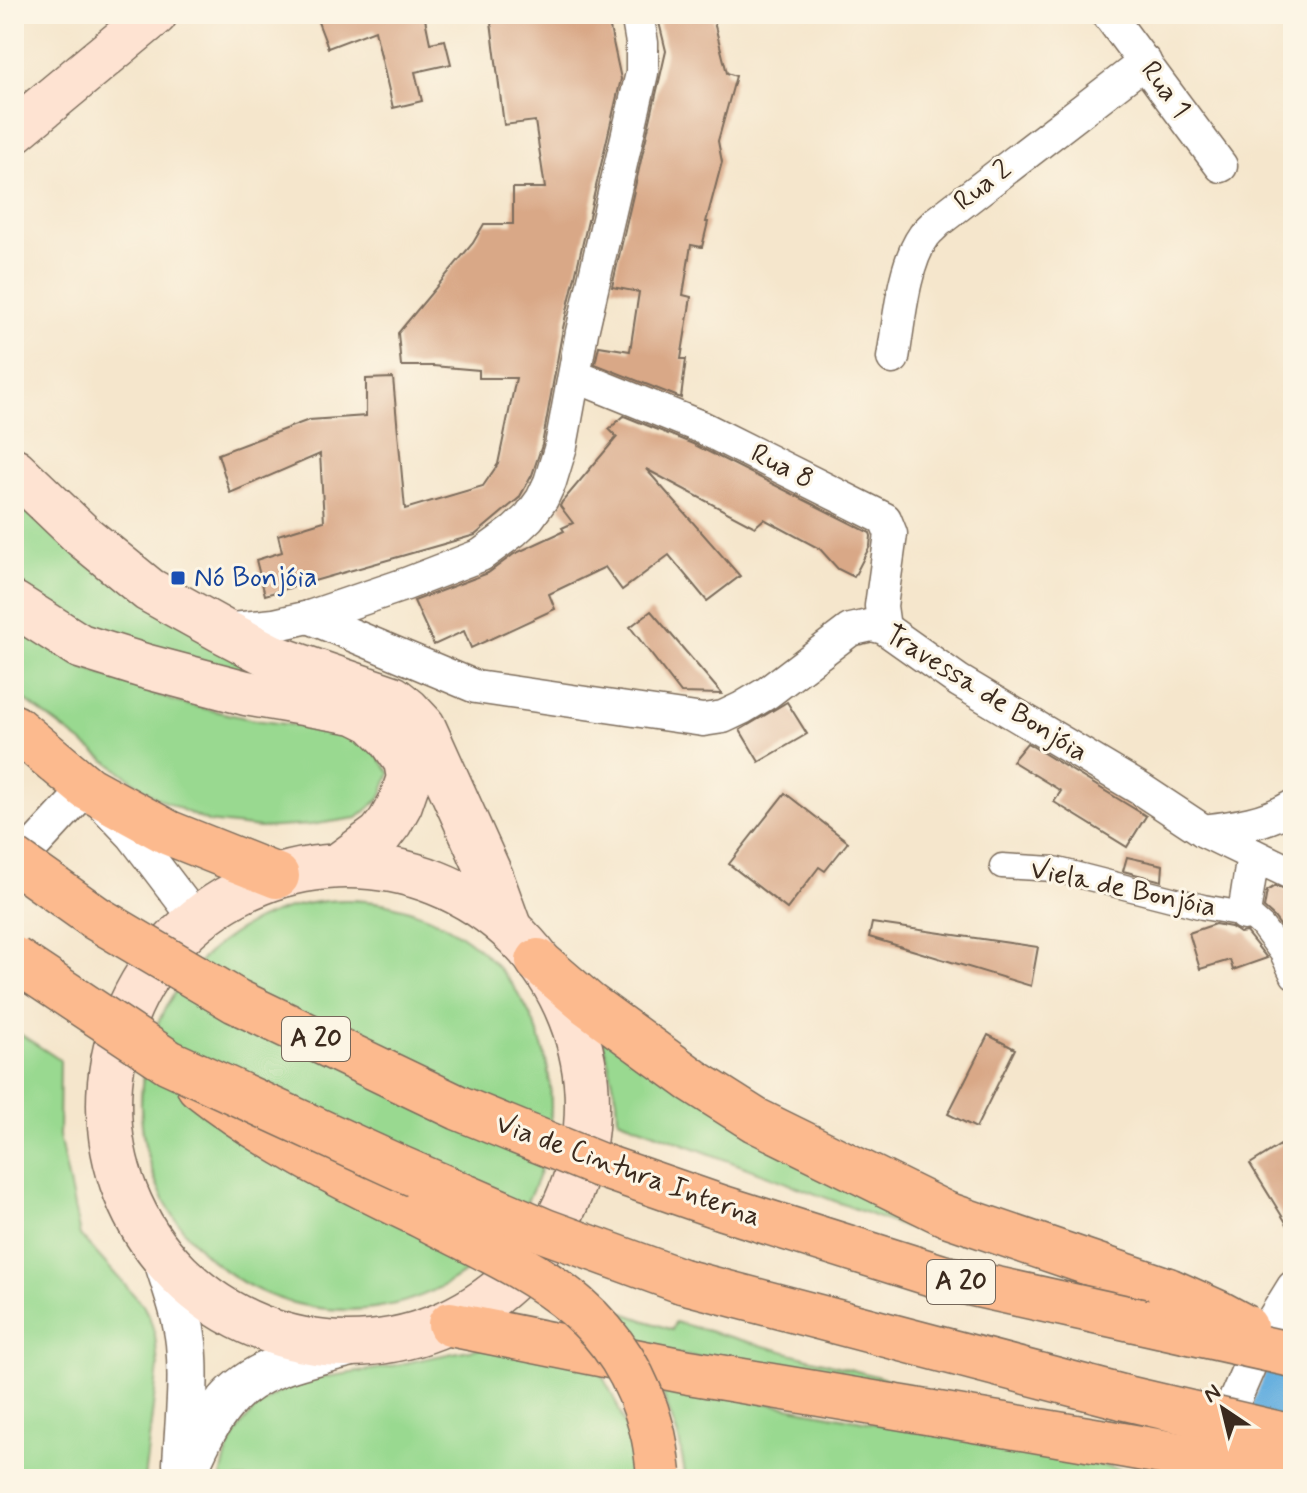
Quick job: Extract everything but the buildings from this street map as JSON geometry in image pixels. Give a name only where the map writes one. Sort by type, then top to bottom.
[{"type":"highway","points":[[14,727],[87,788],[169,833],[277,876]]},
{"type":"highway","name":"Via de Cintura Interna","points":[[14,860],[96,918],[236,1001],[459,1108],[599,1165],[942,1277],[1293,1354]]},
{"type":"highway","name":"A 20","points":[[14,959],[169,1062],[545,1231],[682,1281],[1126,1398],[1293,1437]]},
{"type":"highway","points":[[538,961],[588,1004],[692,1080],[755,1120],[946,1214],[1168,1290],[1219,1313],[1293,1354]]},
{"type":"highway","points":[[169,1062],[232,1112],[272,1138],[346,1180],[532,1274],[571,1300],[609,1340],[635,1382],[653,1432],[659,1477]]},
{"type":"highway","points":[[450,1324],[689,1372],[1293,1475]]},
{"type":"main road","points":[[14,131],[155,14]]},
{"type":"main road","points":[[14,470],[83,536],[149,590],[271,656],[393,698],[408,710],[423,726],[491,877],[508,924]]},
{"type":"main road","points":[[14,604],[80,646],[246,693],[355,712],[373,721],[406,761],[409,778],[400,804],[380,835],[339,865]]},
{"type":"main road","points":[[339,865],[395,869],[448,886],[508,924],[525,941],[561,998],[583,1051],[588,1129],[567,1204],[524,1269],[494,1297],[450,1324],[427,1332],[339,1345],[290,1338],[243,1322],[201,1296],[165,1263],[139,1225],[120,1183],[107,1112],[116,1040],[147,974],[196,919],[234,894],[277,876],[307,868],[339,865]]},
{"type":"street","points":[[221,630],[274,625],[309,617],[463,563],[481,555],[514,531],[536,508],[550,482],[561,446],[582,332],[642,73],[642,43],[637,14]]},
{"type":"street","name":"Rua 1","points":[[1108,14],[1221,166]]},
{"type":"street","name":"Rua 2","points":[[893,358],[908,276],[924,236],[937,222],[1145,62]]},
{"type":"street","name":"Rua 8","points":[[575,376],[701,427],[885,519],[891,534],[881,606],[884,628]]},
{"type":"street","name":"Travessa de Bonjóia","points":[[309,617],[476,687],[703,720],[723,717],[767,693],[850,630],[872,625],[884,628],[959,681],[1142,790],[1204,831],[1293,874]]},
{"type":"street","points":[[14,867],[87,788],[133,836],[196,919]]},
{"type":"street","points":[[1204,831],[1262,821],[1293,806]]},
{"type":"street","name":"Viela de Bonjóia","points":[[1244,914],[1253,855]]},
{"type":"street","name":"Viela de Bonjóia","points":[[1002,866],[1054,869],[1203,907],[1244,914],[1262,926],[1282,953],[1293,976]]},
{"type":"street","points":[[165,1263],[186,1342],[182,1479]]},
{"type":"street","points":[[1202,1479],[1262,1337],[1293,1287]]},
{"type":"street","points":[[182,1479],[216,1414],[244,1385],[282,1364],[359,1344]]},
{"type":"green space","points":[[14,490],[272,680],[142,645],[32,602],[14,591]]},
{"type":"green space","points":[[14,628],[85,668],[176,702],[254,720],[331,730],[368,743],[390,773],[380,799],[357,818],[310,825],[260,828],[208,822],[155,797],[14,692]]},
{"type":"green space","points":[[346,900],[386,904],[424,916],[460,935],[491,960],[516,991],[535,1027],[547,1065],[551,1105],[547,1145],[535,1183],[516,1219],[491,1250],[460,1275],[424,1294],[386,1306],[346,1310],[306,1306],[268,1294],[232,1275],[201,1250],[176,1219],[157,1183],[145,1145],[141,1105],[145,1065],[157,1027],[176,991],[201,960],[232,935],[268,916],[306,904]]},
{"type":"green space","points":[[14,1030],[60,1060],[59,1136],[80,1235],[143,1305],[155,1335],[158,1367],[144,1479],[14,1479]]},
{"type":"green space","points":[[601,1032],[965,1244],[903,1227],[618,1119],[617,1099]]},
{"type":"green space","points":[[618,1311],[672,1330],[675,1322],[916,1387],[916,1394],[641,1348],[616,1317]]},
{"type":"green space","points":[[491,1347],[595,1364],[622,1418],[634,1479],[221,1479],[229,1449],[244,1423],[265,1402],[292,1386],[325,1377]]},
{"type":"green space","points":[[659,1383],[1173,1479],[686,1479],[679,1439]]},
{"type":"waterway","points":[[1251,1450],[1293,1346]]},
{"type":"place","name":"Nó Bonjóia","points":[[178,578]]}]
